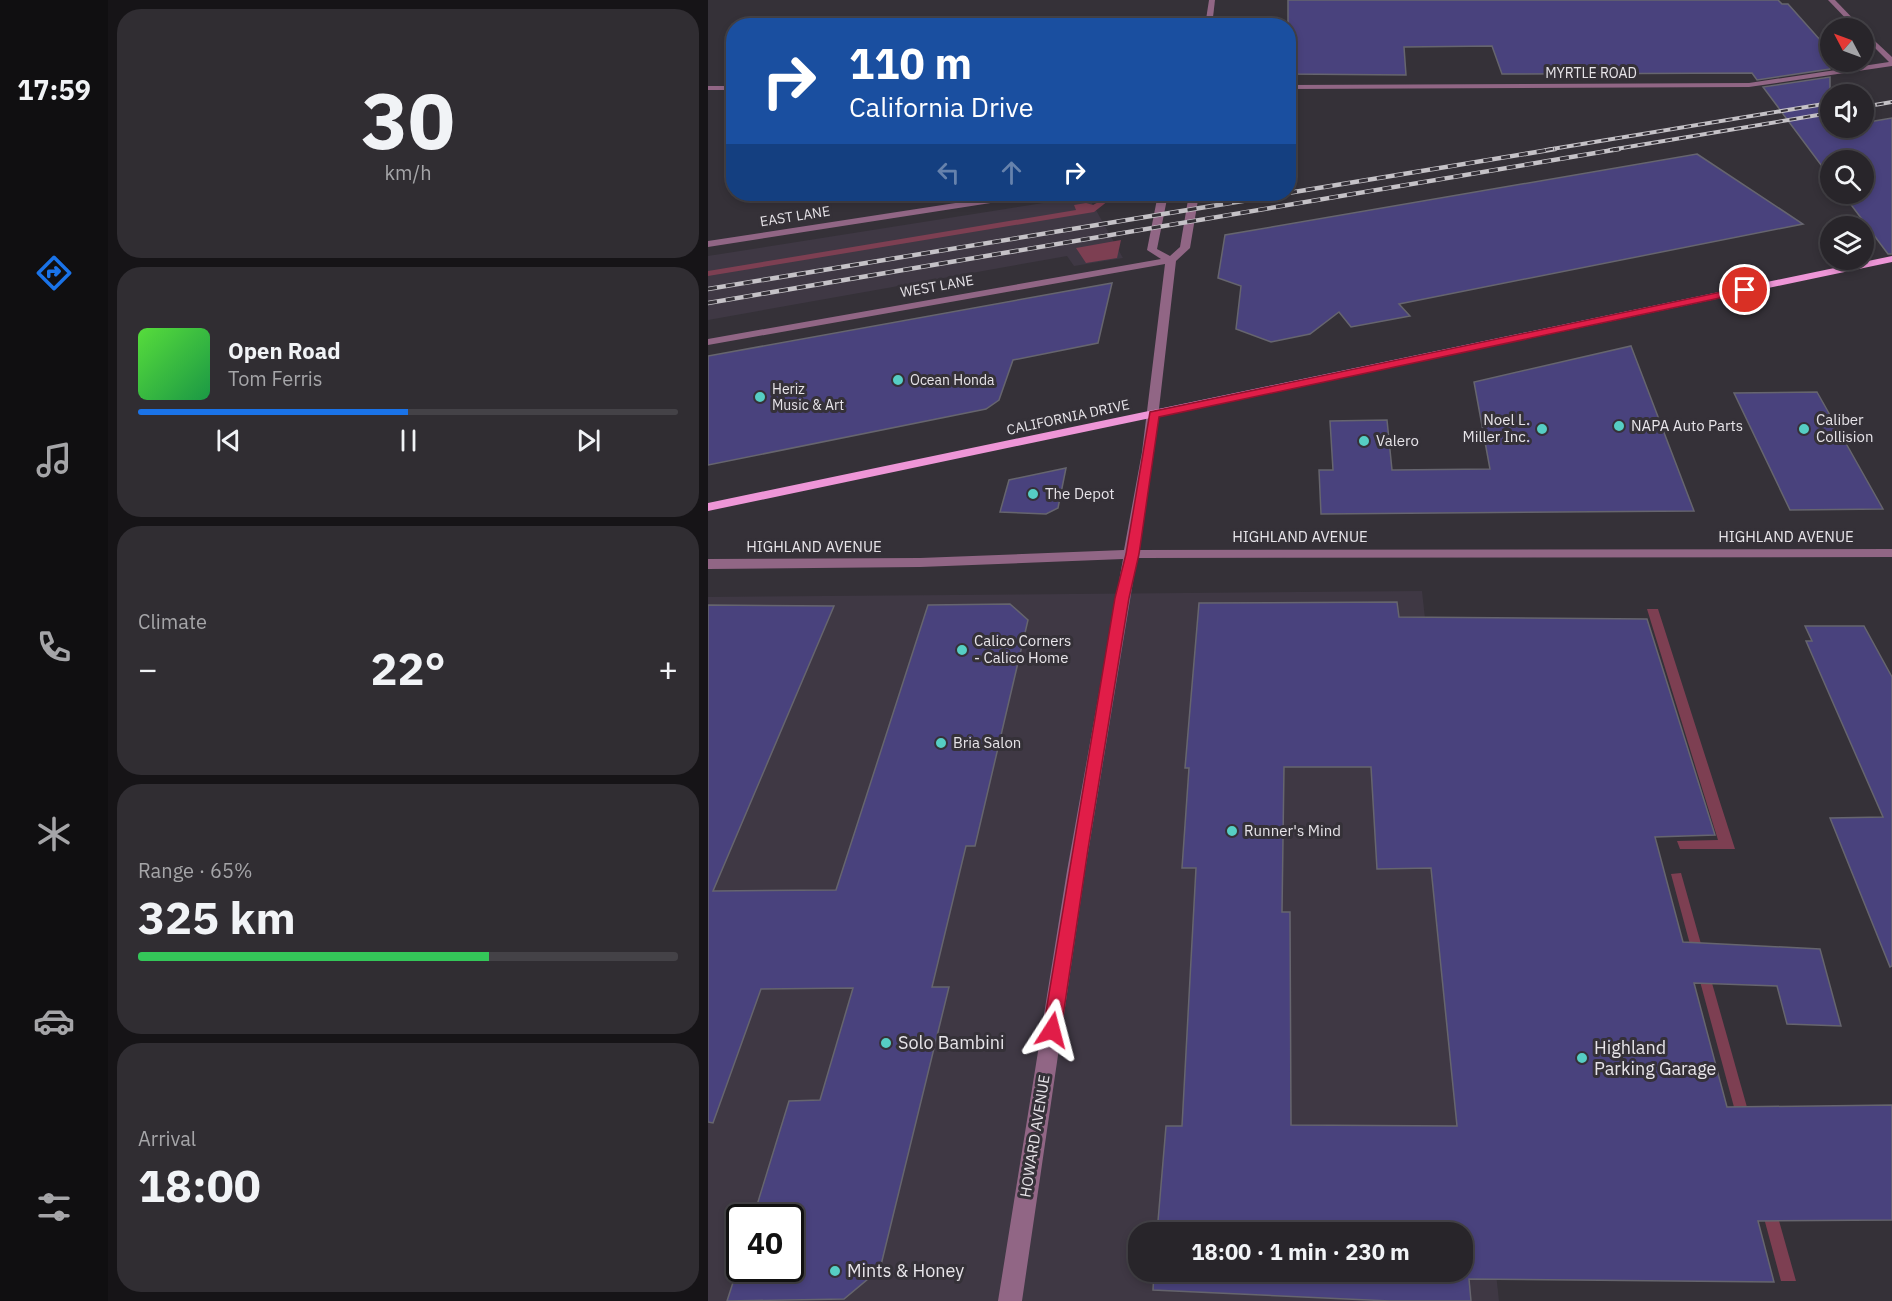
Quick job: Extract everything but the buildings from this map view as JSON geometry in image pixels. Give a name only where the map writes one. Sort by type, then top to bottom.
[{"type":"main road","name":"CALIFORNIA DRIVE","points":[[708,507],[1892,259]]},
{"type":"street","points":[[1209,18],[1212,0]]},
{"type":"street","points":[[1831,0],[1849,18]]},
{"type":"street","points":[[1874,46],[1891,67]]},
{"type":"street","name":"MYRTLE ROAD","points":[[1296,87],[1749,85],[1891,67]]},
{"type":"street","points":[[708,88],[726,88]]},
{"type":"street","name":"EAST LANE","points":[[708,244],[984,201]]},
{"type":"street","points":[[1162,201],[1152,250],[1171,260]]},
{"type":"street","name":"HOWARD AVENUE","points":[[1010,1301],[1078,860],[1122,598],[1133,554],[1154,415],[1171,260],[1185,248],[1193,201]]},
{"type":"street","name":"WEST LANE","points":[[708,342],[1171,260]]},
{"type":"street","name":"HIGHLAND AVENUE","points":[[708,564],[912,563],[1133,554],[1892,553]]},
{"type":"shaded area","points":[[1056,201],[1091,201],[1123,258],[1074,266],[1067,256],[708,320],[708,256]]},
{"type":"shaded area","points":[[1100,201],[1108,201],[1094,212],[708,276],[708,271],[1076,210],[1074,205],[1086,203],[1093,205]]},
{"type":"shaded area","points":[[1121,240],[1117,258],[1086,263],[1076,248]]},
{"type":"shaded area","points":[[1422,591],[1499,1301],[708,1301],[708,597]]},
{"type":"shaded area","points":[[1647,609],[1658,609],[1735,849],[1680,849],[1677,841],[1718,840]]},
{"type":"shaded area","points":[[1681,873],[1796,1281],[1781,1281],[1671,874]]},
{"type":"railway","points":[[1874,105],[1892,102]]},
{"type":"railway","points":[[1546,150],[1820,105]]},
{"type":"railway","points":[[1610,150],[1820,115]]},
{"type":"railway","points":[[1296,192],[1555,149]]},
{"type":"railway","points":[[708,303],[1619,149]]},
{"type":"railway","points":[[708,289],[1242,201]]},
{"type":"place","name":"Ocean Honda","points":[[898,380]]},
{"type":"place","name":"Heriz Music & Art","points":[[760,397]]},
{"type":"place","name":"NAPA Auto Parts","points":[[1619,426]]},
{"type":"place","name":"Noel L. Miller Inc.","points":[[1542,429]]},
{"type":"place","name":"Caliber Collision","points":[[1804,429]]},
{"type":"place","name":"Valero","points":[[1364,441]]},
{"type":"place","name":"The Depot","points":[[1033,494]]},
{"type":"place","name":"Calico Corners - Calico Home","points":[[962,650]]},
{"type":"place","name":"Bria Salon","points":[[941,743]]},
{"type":"place","name":"Runner's Mind","points":[[1232,831]]},
{"type":"place","name":"Solo Bambini","points":[[886,1043]]},
{"type":"place","name":"Highland Parking Garage","points":[[1582,1058]]},
{"type":"place","name":"Mints & Honey","points":[[835,1271]]},
{"type":"route","points":[[1052,1030],[1122,598],[1133,554],[1154,415],[1745,290]]}]
